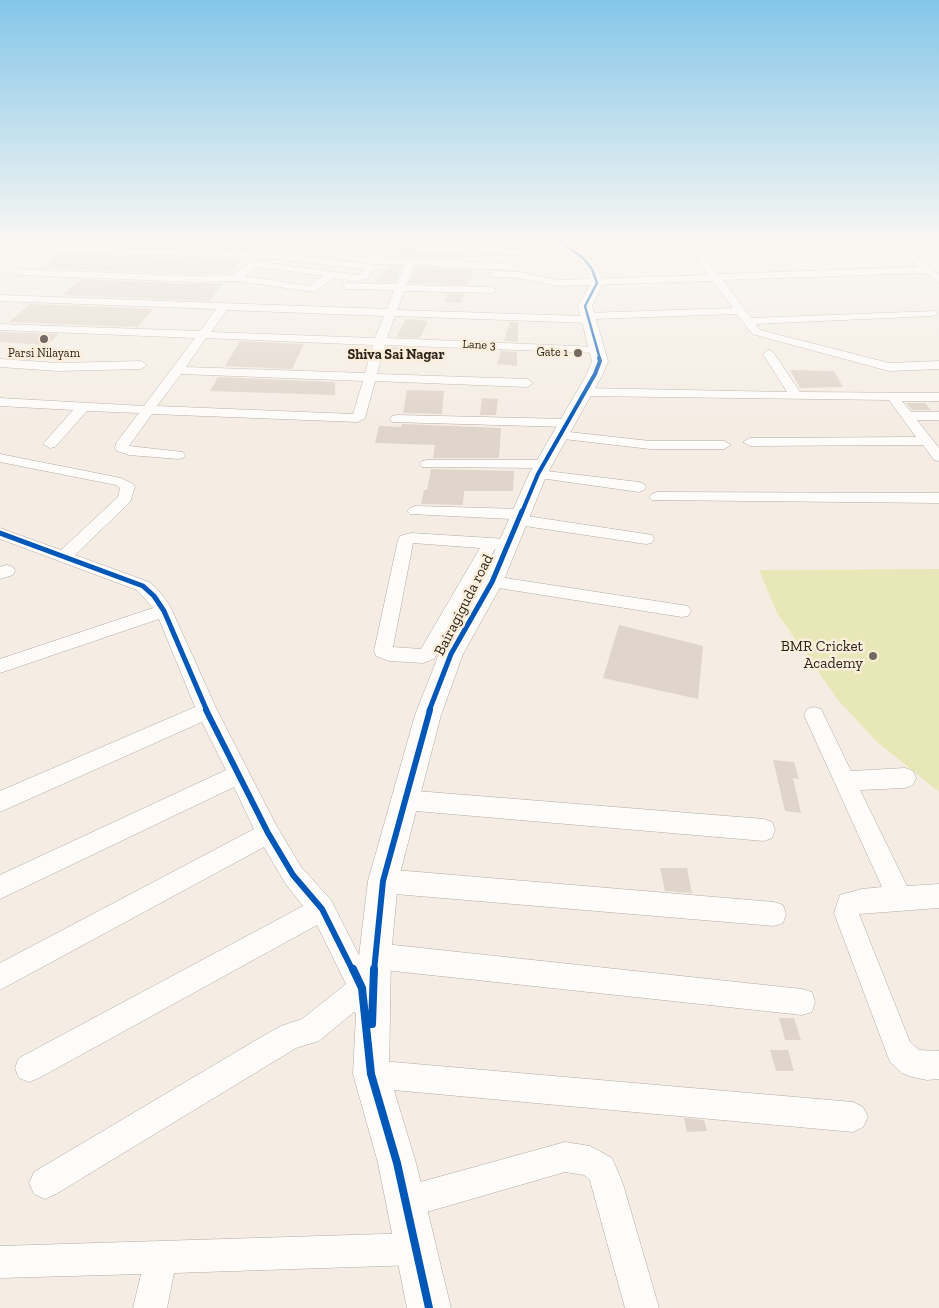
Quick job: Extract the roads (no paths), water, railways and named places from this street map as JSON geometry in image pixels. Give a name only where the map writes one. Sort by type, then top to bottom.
[{"type":"street","points":[[47,302],[162,312],[224,306],[588,318],[937,315]]},
{"type":"street","points":[[141,333],[171,302]]},
{"type":"street","points":[[3,404],[358,418],[380,341],[394,302]]},
{"type":"street","name":"Bairagiguda road","points":[[429,1308],[397,1162],[371,1074],[375,956],[383,881],[431,707],[452,654],[464,610],[492,582],[498,544],[520,517],[541,469],[600,361],[585,306],[587,302]]},
{"type":"street","points":[[734,302],[756,332],[889,367],[939,365]]},
{"type":"street","points":[[178,455],[129,451],[122,448],[123,443],[224,306]]},
{"type":"street","name":"Lane 3","points":[[0,327],[598,350]]},
{"type":"street","points":[[0,341],[15,327]]},
{"type":"street","points":[[769,354],[796,396]]},
{"type":"street","points":[[0,364],[58,367],[141,365]]},
{"type":"street","points":[[177,370],[528,382]]},
{"type":"street","points":[[584,392],[939,397]]},
{"type":"street","points":[[892,396],[939,457]]},
{"type":"street","points":[[50,444],[84,406]]},
{"type":"street","points":[[907,416],[939,416]]},
{"type":"street","points":[[397,419],[563,429],[650,445],[724,444]]},
{"type":"street","points":[[750,442],[926,440]]},
{"type":"street","points":[[0,458],[121,482],[128,487],[125,499],[64,556]]},
{"type":"street","points":[[427,464],[541,469],[639,487]]},
{"type":"street","points":[[657,497],[939,498]]},
{"type":"street","points":[[415,511],[520,517],[646,540]]},
{"type":"street","points":[[0,533],[143,586],[154,596],[164,611],[207,711],[268,833],[293,875],[322,908],[362,988],[371,1074],[853,1117]]},
{"type":"street","points":[[411,538],[498,544],[464,610],[427,654],[418,656],[389,654],[383,651],[406,540],[411,538]]},
{"type":"street","points":[[492,582],[682,612]]},
{"type":"street","points":[[0,666],[164,611]]},
{"type":"street","points":[[0,802],[207,711]]},
{"type":"street","points":[[814,715],[900,899]]},
{"type":"street","points":[[0,887],[239,774]]},
{"type":"street","points":[[845,781],[905,778]]},
{"type":"street","points":[[404,800],[764,830]]},
{"type":"street","points":[[0,977],[268,833]]},
{"type":"street","points":[[383,881],[774,914]]},
{"type":"street","points":[[939,896],[862,901],[849,904],[846,913],[900,1052],[912,1063],[926,1066],[939,1065]]},
{"type":"street","points":[[30,1068],[322,908]]},
{"type":"street","points":[[375,956],[802,1002]]},
{"type":"street","points":[[45,1183],[273,1046],[291,1036],[309,1031],[362,988]]},
{"type":"street","points":[[406,1202],[565,1157],[590,1161],[601,1169],[607,1184],[642,1308]]},
{"type":"street","points":[[0,1262],[416,1249]]},
{"type":"street","points":[[150,1308],[161,1257]]},
{"type":"place","name":"Parsi Nilayam","points":[[44,339]]},
{"type":"place","name":"Gate 1","points":[[578,353]]},
{"type":"place","name":"BMR Cricket Academy","points":[[873,656]]},
{"type":"district","name":"Shiva Sai Nagar","points":[[396,355]]}]
